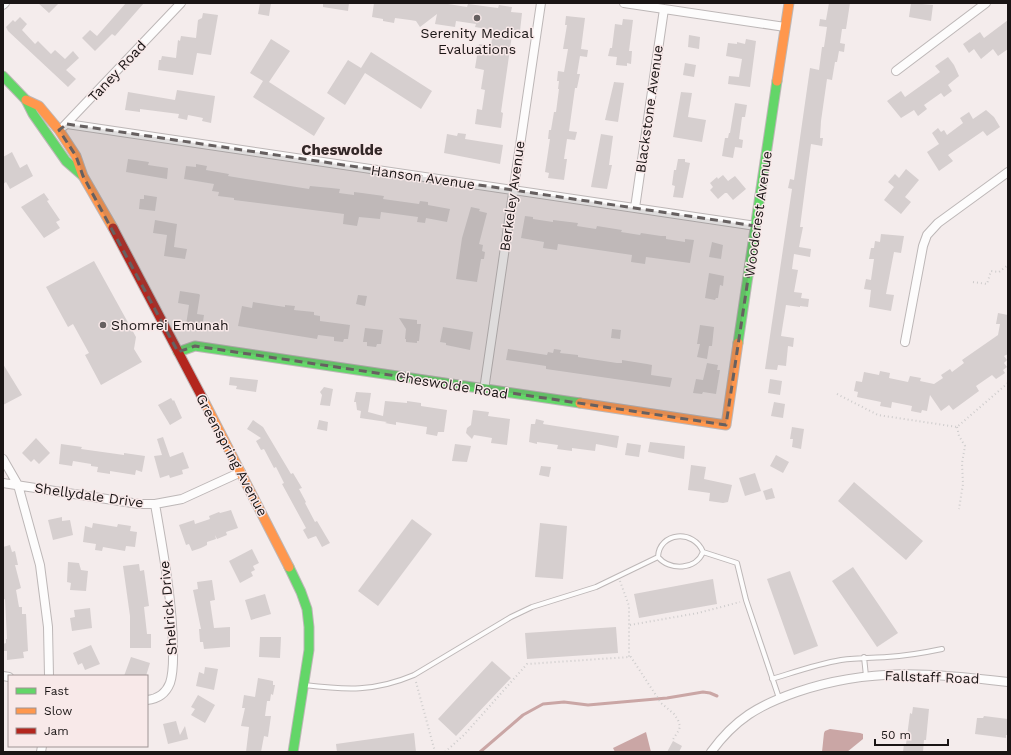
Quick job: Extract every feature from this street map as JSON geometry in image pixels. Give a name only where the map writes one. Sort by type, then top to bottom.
[{"type":"street","name":"Taney Road","points":[[50,136],[67,124],[181,3]]},
{"type":"street","name":"Berkeley Avenue","points":[[484,390],[541,3]]},
{"type":"street","points":[[624,3],[785,27]]},
{"type":"street","name":"Woodcrest Avenue","points":[[726,425],[789,3]]},
{"type":"street","points":[[896,71],[986,3]]},
{"type":"street","name":"Blackstone Avenue","points":[[635,208],[664,9]]},
{"type":"street","name":"Greenspring Avenue","points":[[3,76],[26,100],[33,114],[50,136],[66,161],[83,176]]},
{"type":"street","name":"Greenspring Avenue","points":[[26,100],[39,106],[59,130],[76,156],[83,176],[112,227],[178,352],[302,592],[307,609],[309,650],[293,752]]},
{"type":"street","name":"Hanson Avenue","points":[[67,124],[756,226]]},
{"type":"street","points":[[905,342],[923,246],[927,235],[938,223],[1008,172]]},
{"type":"street","name":"Cheswolde Road","points":[[178,352],[195,346],[726,425]]},
{"type":"street","points":[[3,459],[18,485],[40,565],[48,627],[49,675]]},
{"type":"street","name":"Shellydale Drive","points":[[3,483],[139,504],[155,504],[182,499],[241,472]]},
{"type":"street","name":"Shelrick Drive","points":[[148,700],[159,697],[166,690],[170,682],[173,657],[173,627],[170,596],[155,504]]},
{"type":"street","name":"Fallstaff Road","points":[[711,752],[735,724],[759,707],[779,698],[827,683],[866,676],[888,674],[927,674],[1008,682]]},
{"type":"lane","points":[[681,536],[688,537],[696,541],[701,546],[703,552],[701,558],[689,566],[670,565],[663,562],[658,557],[658,550],[661,545],[673,537],[681,536]]},
{"type":"lane","points":[[703,552],[737,563],[746,600],[779,698]]},
{"type":"lane","points":[[304,685],[341,689],[370,688],[396,682],[414,675],[511,617],[532,607],[596,587],[658,557]]},
{"type":"lane","points":[[772,679],[817,665],[840,660],[864,657],[915,655],[942,649]]},
{"type":"lane","points":[[864,657],[866,676]]},
{"type":"path","points":[[973,282],[987,284],[991,271],[999,272],[1008,266]]},
{"type":"path","points":[[837,394],[878,415],[957,427],[1008,383]]},
{"type":"path","points":[[957,427],[959,436],[964,446],[962,463],[963,484],[959,508]]},
{"type":"path","points":[[619,577],[629,606],[629,657]]},
{"type":"path","points":[[630,625],[698,613],[746,600]]},
{"type":"path","points":[[445,752],[465,734],[527,664],[629,657],[631,657],[661,704],[674,714],[680,726],[672,741]]},
{"type":"path","points":[[414,675],[435,752]]},
{"type":"highlighted area","points":[[67,124],[756,226],[726,425],[195,346],[178,352],[83,176],[76,156],[59,130]]},
{"type":"shaded area","points":[[830,729],[860,733],[863,734],[863,739],[847,752],[822,752],[824,733]]},
{"type":"shaded area","points":[[646,732],[651,752],[615,752],[613,748]]},
{"type":"building","points":[[38,3],[59,3],[49,13]]},
{"type":"building","points":[[126,3],[144,3],[115,36],[112,34],[95,51],[82,38],[90,30],[97,36]]},
{"type":"building","points":[[260,3],[271,3],[269,16],[258,14]]},
{"type":"building","points":[[323,3],[349,3],[348,11],[323,7]]},
{"type":"building","points":[[374,3],[450,3],[448,4],[467,7],[468,4],[498,8],[499,5],[512,7],[511,12],[522,13],[520,31],[514,30],[514,35],[512,35],[501,112],[503,113],[501,128],[475,124],[477,109],[482,110],[485,90],[481,89],[484,70],[475,68],[479,44],[491,46],[493,30],[475,27],[476,24],[456,21],[455,27],[435,24],[437,14],[420,27],[416,21],[410,20],[395,18],[394,23],[383,21],[383,19],[372,17]]},
{"type":"building","points":[[829,3],[850,3],[846,29],[842,29],[840,43],[845,44],[844,52],[839,51],[837,62],[835,62],[832,80],[827,79],[821,121],[820,138],[823,138],[822,146],[811,144],[800,227],[803,227],[799,247],[811,249],[810,257],[794,254],[792,269],[798,270],[794,292],[802,293],[801,298],[809,299],[808,307],[786,305],[781,336],[794,338],[793,347],[788,346],[786,366],[778,365],[777,370],[765,369],[792,189],[788,188],[790,179],[794,180],[810,68],[819,70],[822,47],[824,47],[827,27],[819,26],[820,19],[826,20]]},
{"type":"building","points":[[911,3],[933,5],[931,21],[909,17]]},
{"type":"building","points":[[203,13],[218,15],[211,55],[197,53],[193,75],[158,70],[159,60],[161,60],[162,56],[176,58],[178,40],[180,41],[181,36],[196,38],[198,20],[202,18]]},
{"type":"building","points":[[566,16],[585,18],[581,49],[588,50],[587,57],[580,56],[577,74],[580,74],[577,88],[575,88],[569,131],[577,132],[575,140],[567,139],[564,159],[567,159],[564,180],[548,178],[549,173],[545,172],[550,139],[548,139],[549,130],[551,130],[554,112],[556,112],[559,89],[559,81],[557,81],[558,71],[564,72],[568,49],[563,49],[567,25],[565,25]]},
{"type":"building","points":[[20,17],[27,24],[22,30],[35,44],[38,41],[51,54],[55,50],[65,59],[73,51],[79,58],[66,70],[76,79],[68,87],[8,31],[6,27],[13,20],[15,22]]},
{"type":"building","points":[[623,19],[633,20],[629,51],[632,51],[631,64],[627,63],[627,66],[616,65],[617,57],[608,56],[610,48],[612,48],[615,24],[622,25]]},
{"type":"building","points":[[1008,20],[1008,49],[998,56],[993,49],[981,59],[974,49],[969,53],[963,44],[980,32],[984,38]]},
{"type":"building","points":[[689,35],[700,37],[699,49],[688,47]]},
{"type":"building","points":[[271,39],[290,51],[269,82],[325,118],[314,136],[253,97],[263,81],[250,73]]},
{"type":"building","points":[[746,39],[756,41],[750,87],[728,84],[729,76],[739,77],[742,59],[726,56],[728,43],[737,44],[737,42],[745,44]]},
{"type":"building","points":[[371,52],[432,91],[421,109],[365,73],[345,105],[327,93],[348,60],[361,68]]},
{"type":"building","points":[[948,57],[959,76],[948,85],[952,91],[944,97],[941,93],[924,105],[927,109],[918,116],[914,110],[901,118],[887,101],[901,91],[905,97],[940,72],[935,66]]},
{"type":"building","points":[[685,63],[696,65],[694,77],[683,75]]},
{"type":"building","points":[[614,82],[624,83],[618,122],[605,120]]},
{"type":"building","points":[[177,90],[215,96],[211,123],[202,121],[203,118],[188,115],[187,120],[178,118],[179,114],[140,109],[140,112],[125,110],[128,92],[175,100]]},
{"type":"building","points":[[681,92],[692,93],[688,117],[706,120],[702,142],[673,137]]},
{"type":"building","points":[[735,103],[747,105],[745,117],[742,117],[739,139],[743,140],[742,148],[735,147],[733,158],[722,156],[725,138],[728,138],[730,133]]},
{"type":"building","points":[[986,110],[994,117],[1000,127],[987,136],[983,131],[948,155],[953,161],[939,171],[927,152],[939,144],[932,133],[938,128],[941,132],[944,130],[947,135],[963,123],[960,118],[969,112],[973,119]]},
{"type":"building","points":[[458,133],[466,134],[465,139],[503,145],[500,164],[444,153],[447,134],[457,136]]},
{"type":"building","points":[[601,134],[613,136],[609,165],[612,165],[607,189],[591,187]]},
{"type":"building","points":[[12,152],[20,168],[27,164],[33,176],[10,189],[6,182],[3,184],[3,157]]},
{"type":"building","points":[[128,159],[149,162],[148,165],[168,168],[167,179],[126,172]]},
{"type":"building","points":[[678,159],[685,159],[685,162],[690,163],[683,198],[673,197],[675,186],[672,185],[674,170],[676,170]]},
{"type":"building","points":[[196,164],[207,166],[206,170],[229,174],[228,176],[309,189],[310,186],[340,189],[339,193],[354,195],[354,192],[384,196],[383,199],[419,204],[420,201],[428,202],[428,205],[450,209],[447,222],[426,218],[425,223],[417,222],[418,217],[381,212],[380,219],[359,217],[357,226],[343,224],[344,214],[234,200],[234,198],[218,196],[219,192],[212,191],[214,184],[184,179],[186,166],[196,167]]},
{"type":"building","points":[[906,169],[919,180],[905,197],[911,202],[901,214],[884,200],[894,187],[888,182],[895,174],[899,178]]},
{"type":"building","points":[[723,175],[728,181],[735,176],[746,189],[733,200],[727,193],[718,199],[710,190],[713,187],[710,183],[717,177],[718,179]]},
{"type":"building","points":[[44,193],[49,200],[47,201],[60,220],[56,222],[60,228],[44,238],[21,207]]},
{"type":"building","points":[[144,195],[157,197],[155,211],[139,209],[140,199],[144,199]]},
{"type":"building","points":[[471,207],[480,209],[479,211],[487,213],[479,244],[483,245],[482,251],[485,252],[484,259],[481,259],[477,282],[456,279],[462,238]]},
{"type":"building","points":[[525,216],[533,217],[533,219],[553,222],[553,220],[578,223],[577,226],[596,229],[597,226],[622,230],[621,232],[640,235],[641,233],[666,236],[666,239],[685,242],[685,239],[694,240],[690,263],[646,257],[645,264],[631,262],[632,255],[558,244],[557,250],[543,248],[544,242],[521,238]]},
{"type":"building","points":[[155,220],[177,224],[174,247],[187,249],[185,259],[164,256],[167,235],[153,233]]},
{"type":"building","points":[[881,234],[904,236],[901,253],[894,252],[886,294],[894,295],[891,311],[869,307],[871,290],[864,289],[866,279],[871,280],[874,259],[869,259],[871,248],[874,248],[875,241],[880,242]]},
{"type":"building","points":[[712,242],[723,245],[721,259],[709,257]]},
{"type":"building","name":"Shomrei Emunah","points":[[94,261],[136,337],[134,349],[142,362],[101,385],[85,355],[89,353],[73,324],[68,327],[46,287]]},
{"type":"building","points":[[709,273],[724,276],[723,286],[720,285],[718,298],[715,300],[705,298]]},
{"type":"building","points":[[180,291],[200,295],[197,314],[204,315],[202,328],[186,325],[189,305],[178,303]]},
{"type":"building","points":[[358,295],[367,296],[365,306],[356,304]]},
{"type":"building","points":[[253,302],[285,307],[285,305],[295,306],[294,310],[314,312],[314,315],[320,316],[320,321],[350,325],[348,339],[344,339],[343,342],[334,341],[334,337],[318,335],[317,339],[238,326],[242,306],[252,308]]},
{"type":"building","points":[[998,313],[1008,315],[1008,354],[1004,356],[1007,360],[1004,363],[1007,367],[1003,370],[1005,373],[996,379],[992,375],[976,386],[979,391],[953,410],[949,405],[941,411],[930,395],[927,411],[922,410],[921,413],[911,411],[912,406],[892,402],[891,408],[880,406],[881,402],[857,397],[858,392],[854,391],[856,381],[862,382],[864,372],[879,375],[880,371],[890,373],[889,378],[908,382],[910,376],[921,378],[920,381],[934,384],[943,378],[941,375],[950,369],[952,372],[964,363],[962,360],[998,335],[1000,324],[996,324]]},
{"type":"building","points":[[399,318],[417,320],[417,324],[421,324],[419,341],[417,341],[417,343],[406,342],[406,329]]},
{"type":"building","points":[[700,325],[714,327],[712,346],[709,346],[707,359],[697,357],[700,344],[697,344]]},
{"type":"building","points":[[443,327],[473,332],[470,350],[446,345],[446,343],[440,342]]},
{"type":"building","points":[[365,328],[383,330],[381,344],[377,344],[376,347],[367,346],[367,342],[363,342]]},
{"type":"building","points":[[612,329],[621,330],[620,339],[611,338]]},
{"type":"building","points":[[508,349],[547,355],[548,352],[553,353],[554,349],[561,350],[560,353],[578,355],[578,357],[617,363],[622,363],[622,360],[647,364],[652,365],[651,375],[672,378],[670,387],[546,369],[546,366],[506,360]]},
{"type":"building","points":[[707,363],[718,365],[717,370],[720,370],[716,394],[703,392],[702,394],[693,393],[696,379],[703,380]]},
{"type":"building","points":[[3,364],[22,395],[3,405]]},
{"type":"building","points":[[230,377],[258,380],[256,392],[236,389],[237,386],[229,385]]},
{"type":"building","points":[[770,379],[782,381],[780,395],[768,393]]},
{"type":"building","points":[[324,387],[333,389],[330,406],[320,405],[322,395],[320,392]]},
{"type":"building","points":[[356,392],[371,393],[368,412],[383,416],[385,401],[407,403],[407,401],[421,403],[421,406],[447,410],[444,432],[438,432],[437,436],[426,434],[427,427],[396,422],[396,425],[385,423],[387,422],[360,418],[361,411],[357,410],[356,402],[354,402]]},
{"type":"building","points":[[171,398],[173,401],[174,400],[182,418],[170,425],[158,405]]},
{"type":"building","points":[[774,402],[785,404],[783,418],[771,416]]},
{"type":"building","points":[[473,410],[489,412],[488,416],[510,419],[507,445],[491,443],[492,438],[474,435],[472,439],[466,433],[467,428],[471,425]]},
{"type":"building","points":[[536,419],[544,421],[543,424],[619,436],[617,448],[596,444],[595,451],[572,448],[572,451],[557,449],[558,445],[529,442],[531,424],[535,424]]},
{"type":"building","points":[[253,420],[263,427],[291,474],[293,473],[302,488],[299,489],[315,522],[317,521],[330,543],[322,547],[316,536],[308,539],[303,530],[306,528],[282,484],[284,483],[276,467],[274,468],[264,449],[261,450],[256,441],[261,438],[247,429]]},
{"type":"building","points":[[319,420],[328,422],[327,431],[317,429]]},
{"type":"building","points":[[792,427],[804,429],[801,449],[792,447],[793,439],[790,439]]},
{"type":"building","points":[[163,437],[170,457],[183,452],[189,468],[182,470],[183,474],[170,478],[169,475],[160,478],[154,456],[162,455],[157,439]]},
{"type":"building","points":[[36,438],[50,453],[39,464],[34,459],[31,462],[22,453]]},
{"type":"building","points":[[650,442],[685,446],[684,459],[648,452]]},
{"type":"building","points":[[627,443],[641,445],[639,457],[625,455]]},
{"type":"building","points":[[61,444],[82,447],[81,449],[124,455],[124,453],[145,456],[142,472],[136,470],[135,475],[110,471],[110,474],[97,472],[98,467],[91,466],[91,464],[73,461],[72,466],[59,464]]},
{"type":"building","points":[[455,444],[471,446],[467,462],[452,461]]},
{"type":"building","points":[[776,455],[789,462],[783,473],[770,466]]},
{"type":"building","points":[[691,465],[706,467],[704,479],[732,485],[728,502],[723,503],[709,501],[710,493],[688,490]]},
{"type":"building","points":[[541,466],[551,467],[549,477],[539,475]]},
{"type":"building","points":[[755,473],[761,491],[745,496],[739,478]]},
{"type":"building","points":[[854,482],[923,541],[906,560],[838,501]]},
{"type":"building","points":[[772,488],[775,498],[766,500],[763,491]]},
{"type":"building","points":[[231,510],[238,528],[226,532],[227,535],[217,539],[215,535],[216,539],[207,542],[207,545],[201,548],[192,551],[189,544],[186,545],[179,525],[194,520],[195,524],[210,519],[209,516],[219,512]]},
{"type":"building","points":[[62,517],[62,521],[70,520],[73,535],[53,540],[48,520]]},
{"type":"building","points":[[412,519],[432,534],[378,606],[358,591]]},
{"type":"building","points":[[93,523],[117,527],[118,524],[131,526],[130,531],[137,532],[135,547],[126,546],[125,551],[103,547],[102,551],[95,550],[96,544],[83,542],[85,526],[92,528]]},
{"type":"building","points":[[540,523],[567,526],[563,579],[535,577]]},
{"type":"building","points":[[10,545],[12,552],[15,551],[18,565],[15,565],[21,588],[16,590],[19,607],[22,607],[22,614],[26,614],[28,651],[23,652],[24,658],[7,660],[7,651],[3,651],[3,644],[6,643],[7,639],[5,599],[3,600],[3,547]]},
{"type":"building","points":[[252,549],[259,563],[253,566],[255,570],[251,572],[253,576],[240,583],[229,561]]},
{"type":"building","points":[[68,562],[79,563],[81,570],[88,571],[86,591],[70,590],[71,583],[67,582]]},
{"type":"building","points":[[139,564],[140,571],[144,570],[149,606],[144,607],[147,634],[151,634],[151,648],[130,648],[130,616],[123,566]]},
{"type":"building","points":[[853,567],[898,633],[877,647],[832,581]]},
{"type":"building","points":[[790,571],[818,646],[794,655],[767,579]]},
{"type":"building","points":[[713,579],[717,604],[639,618],[634,594]]},
{"type":"building","points":[[212,580],[215,600],[210,601],[214,628],[230,627],[230,647],[204,649],[203,642],[200,642],[199,629],[201,629],[193,590],[198,589],[197,582]]},
{"type":"building","points":[[265,594],[271,614],[251,620],[245,600]]},
{"type":"building","points":[[90,608],[92,628],[72,631],[70,618],[75,617],[74,610]]},
{"type":"building","points":[[616,627],[618,653],[527,659],[525,633]]},
{"type":"building","points":[[260,637],[281,637],[280,658],[259,657]]},
{"type":"building","points":[[91,645],[100,664],[85,670],[82,663],[78,665],[73,653]]},
{"type":"building","points":[[131,657],[150,663],[146,675],[124,675]]},
{"type":"building","points":[[492,661],[511,678],[456,736],[438,719]]},
{"type":"building","points":[[205,667],[218,669],[214,690],[196,686],[199,672],[204,674]]},
{"type":"building","points":[[258,678],[273,681],[273,685],[275,685],[270,701],[267,701],[265,716],[271,716],[268,737],[264,736],[261,752],[246,752],[249,727],[241,726],[245,708],[242,708],[244,695],[255,697]]},
{"type":"building","points":[[198,695],[215,705],[205,723],[191,715],[195,709],[191,707]]},
{"type":"building","points":[[913,707],[929,709],[926,740],[924,740],[923,752],[903,752],[904,744],[906,744],[910,713],[912,714]]},
{"type":"building","points":[[984,716],[1008,719],[1008,735],[1006,735],[1006,738],[975,734],[977,718],[983,718]]},
{"type":"building","points":[[176,721],[180,735],[185,726],[188,739],[168,744],[163,724]]},
{"type":"building","points":[[414,733],[416,752],[337,752],[336,744]]},
{"type":"building","points":[[673,741],[682,746],[679,752],[667,752]]},
{"type":"waterway","points":[[480,752],[523,715],[543,704],[564,702],[588,705],[667,698],[703,692],[717,696]]},
{"type":"traffic: fast","points":[[3,76],[26,100],[33,114],[66,161],[82,175]]},
{"type":"traffic: fast","points":[[738,343],[777,81]]},
{"type":"traffic: fast","points":[[178,352],[195,346],[580,403]]},
{"type":"traffic: fast","points":[[289,567],[307,609],[309,627],[309,650],[293,752]]},
{"type":"traffic: slow","points":[[777,81],[789,3]]},
{"type":"traffic: slow","points":[[26,100],[39,106],[59,130],[76,156],[83,176],[113,228]]},
{"type":"traffic: slow","points":[[580,403],[726,425],[738,343]]},
{"type":"traffic: slow","points":[[203,399],[289,567]]},
{"type":"traffic: jam","points":[[113,228],[203,399]]},
{"type":"place","name":"Serenity Medical Evaluations","points":[[477,18]]},
{"type":"place","name":"Shomrei Emunah","points":[[103,325]]},
{"type":"district","name":"Cheswolde","points":[[342,150]]}]
